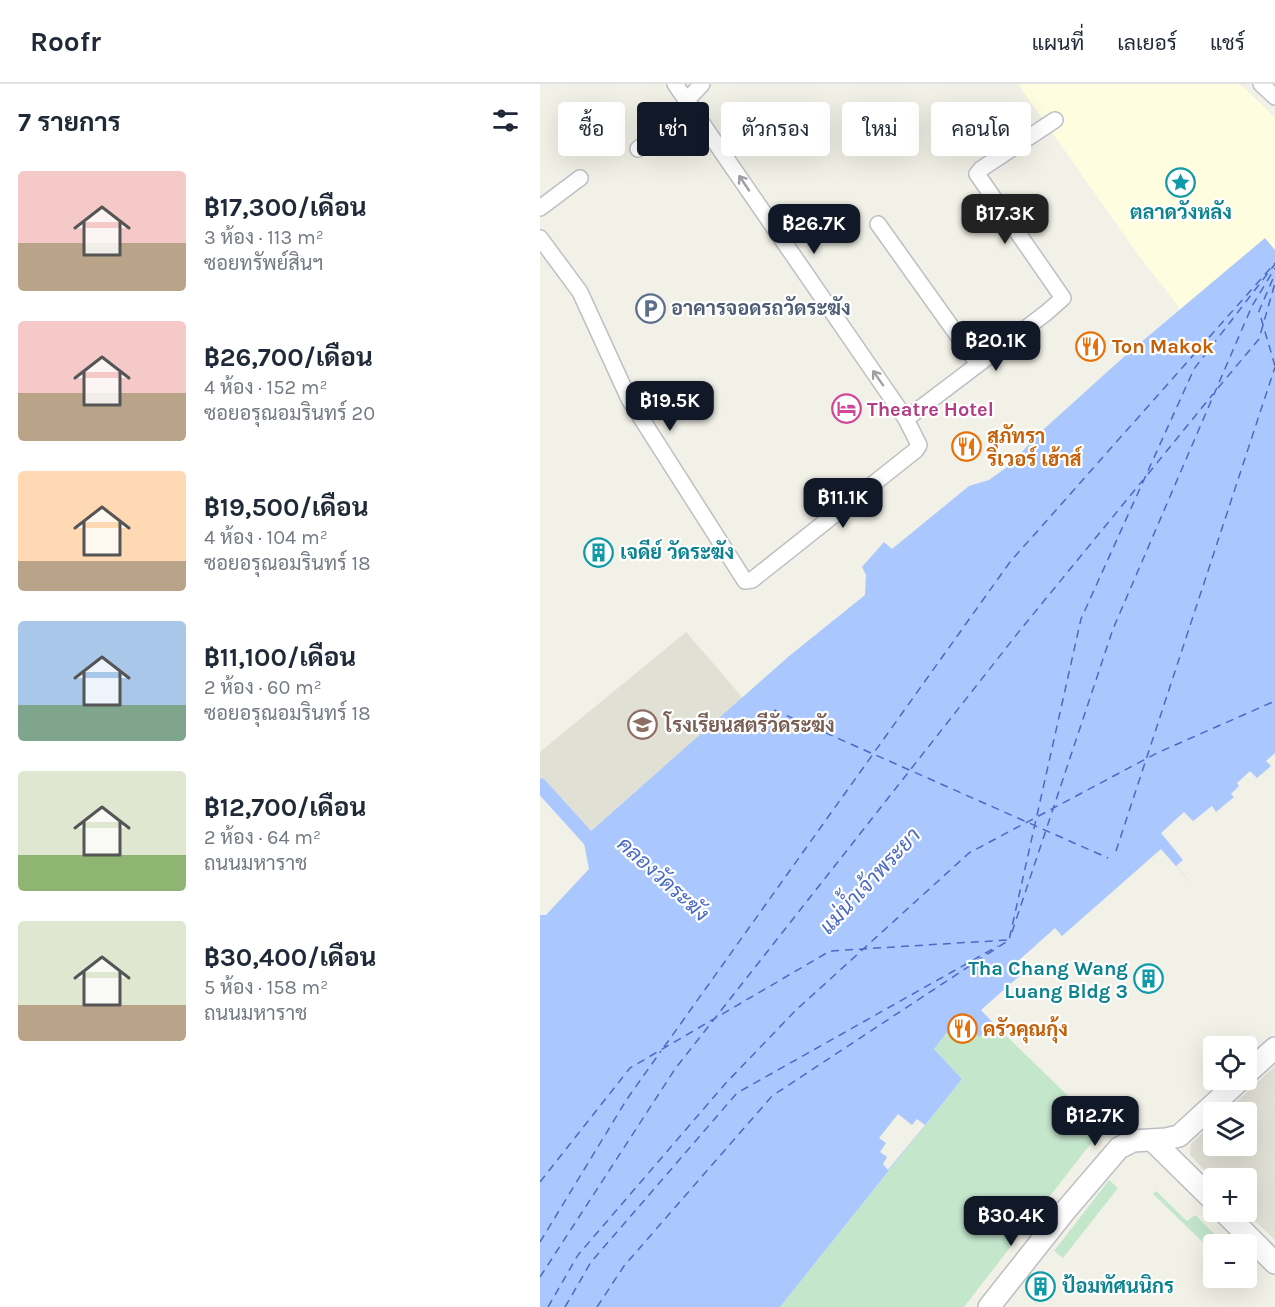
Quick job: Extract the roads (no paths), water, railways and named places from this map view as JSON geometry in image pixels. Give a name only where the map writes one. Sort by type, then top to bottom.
[{"type":"street","points":[[675,84],[688,102]]},
{"type":"street","points":[[690,102],[702,84]]},
{"type":"street","points":[[1261,84],[1275,97]]},
{"type":"street","points":[[906,418],[1063,298],[977,174],[981,169],[1055,120]]},
{"type":"street","points":[[540,238],[580,292],[629,399],[745,581],[752,580],[916,450],[919,445],[906,418],[709,132]]},
{"type":"street","points":[[540,208],[580,178]]},
{"type":"street","points":[[878,224],[978,364]]},
{"type":"street","points":[[1257,1064],[1275,1048]]},
{"type":"street","points":[[989,1307],[1065,1211],[1119,1148],[1133,1141],[1166,1140],[1179,1136],[1229,1090]]},
{"type":"street","points":[[1152,1140],[1203,1191]]},
{"type":"street","points":[[1234,1222],[1275,1263]]},
{"type":"water","name":"แม่น้ำเจ้าพระยา","points":[[1265,238],[1275,250],[1275,753],[1266,761],[1271,766],[1257,778],[1250,771],[1237,783],[1239,786],[1231,794],[1234,797],[1216,812],[1212,806],[1193,821],[1184,812],[1161,833],[1183,860],[1176,866],[1188,880],[1112,938],[992,1022],[979,1037],[959,1017],[934,1049],[962,1079],[780,1307],[540,1307],[540,915],[546,915],[589,869],[583,838],[788,657],[865,595],[866,575],[862,567],[884,542],[892,549],[969,486],[989,480],[1007,467],[1044,429],[1127,354]]},
{"type":"waterway","name":"คลองวัดระฆัง","points":[[540,785],[597,848]]},
{"type":"place","name":"ตลาดวังหลัง","points":[[1181,182]]},
{"type":"place","name":"อาคารจอดรถวัดระฆัง","points":[[650,308]]},
{"type":"place","name":"Ton Makok","points":[[1091,346]]},
{"type":"place","name":"Theatre Hotel","points":[[846,409]]},
{"type":"place","name":"สุภัทรา ริเวอร์ เฮ้าส์","points":[[966,447]]},
{"type":"place","name":"เจดีย์ วัดระฆัง","points":[[599,552]]},
{"type":"place","name":"โรงเรียนสตรีวัดระฆัง","points":[[643,725]]},
{"type":"place","name":"Tha Chang Wang Luang Bldg 3","points":[[1149,979]]},
{"type":"place","name":"ครัวคุณกุ้ง","points":[[962,1029]]},
{"type":"place","name":"ป้อมทัศนนิกร","points":[[1041,1286]]}]
